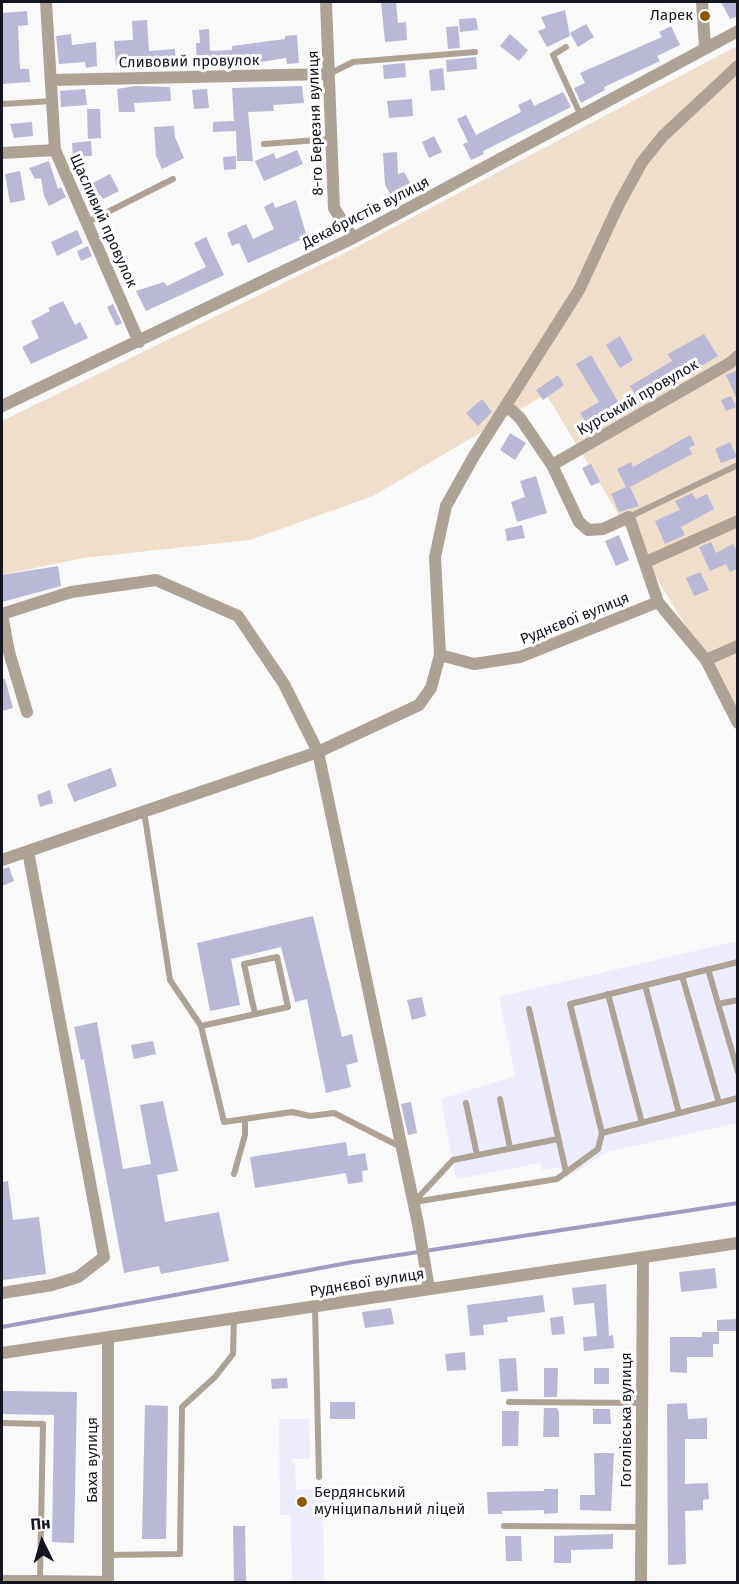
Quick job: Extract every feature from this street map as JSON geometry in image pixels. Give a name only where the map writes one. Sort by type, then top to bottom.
[{"type":"street","name":"Щасливий провулок","points":[[46,2],[55,150],[139,342]]},
{"type":"street","name":"8-го Березня вулиця","points":[[326,2],[334,208],[353,238]]},
{"type":"street","points":[[702,2],[705,47]]},
{"type":"street","name":"Декабристів вулиця","points":[[2,406],[353,238],[738,31]]},
{"type":"street","points":[[2,860],[318,752],[419,705],[431,688],[440,655],[435,557],[446,506],[474,456],[508,407],[522,378],[579,290],[618,204],[642,162],[663,135],[738,66]]},
{"type":"street","name":"Сливовий провулок","points":[[51,80],[329,74]]},
{"type":"street","points":[[2,153],[55,150]]},
{"type":"street","name":"Курський провулок","points":[[552,465],[730,363],[738,356]]},
{"type":"street","points":[[508,407],[520,418],[552,465],[579,522],[588,530],[603,529],[628,517],[658,602],[706,660],[738,723]]},
{"type":"street","points":[[645,562],[738,521]]},
{"type":"street","points":[[27,712],[9,652],[2,615],[71,592],[156,580],[238,616],[284,684],[318,752],[414,1203],[429,1289]]},
{"type":"street","name":"Руднєвої вулиця","points":[[440,655],[474,664],[520,657],[658,602]]},
{"type":"street","points":[[706,660],[738,646]]},
{"type":"street","points":[[2,1293],[52,1285],[78,1277],[104,1257],[28,851]]},
{"type":"street","name":"Руднєвої вулиця","points":[[2,1353],[738,1243]]},
{"type":"street","name":"Гоголівська вулиця","points":[[641,1582],[643,1257]]},
{"type":"street","name":"Баха вулиця","points":[[108,1337],[108,1581]]},
{"type":"lane","points":[[566,47],[553,55],[581,116]]},
{"type":"lane","points":[[329,74],[353,62],[475,52]]},
{"type":"lane","points":[[2,104],[52,101]]},
{"type":"lane","points":[[264,144],[331,139]]},
{"type":"lane","points":[[88,222],[173,179]]},
{"type":"lane","points":[[628,517],[738,465]]},
{"type":"lane","points":[[144,811],[170,980],[201,1026],[224,1122],[292,1112],[310,1116],[334,1113],[402,1148]]},
{"type":"lane","points":[[201,1026],[288,1007],[277,957],[244,964],[255,1014]]},
{"type":"lane","points":[[414,1203],[557,1179],[598,1149],[602,1133],[570,1004],[738,962]]},
{"type":"lane","points":[[708,969],[738,1072]]},
{"type":"lane","points":[[682,976],[719,1103]]},
{"type":"lane","points":[[645,985],[679,1113]]},
{"type":"lane","points":[[608,994],[642,1123]]},
{"type":"lane","points":[[718,1004],[738,1000]]},
{"type":"lane","points":[[529,1009],[566,1172]]},
{"type":"lane","points":[[729,1041],[738,1039]]},
{"type":"lane","points":[[602,1133],[738,1098]]},
{"type":"lane","points":[[500,1099],[510,1148]]},
{"type":"lane","points":[[466,1103],[477,1155]]},
{"type":"lane","points":[[234,1174],[245,1135],[245,1119]]},
{"type":"lane","points":[[414,1203],[453,1160],[558,1139]]},
{"type":"lane","points":[[315,1306],[319,1477]]},
{"type":"lane","points":[[108,1555],[180,1554],[182,1407],[215,1377],[233,1354],[234,1318]]},
{"type":"lane","points":[[509,1402],[642,1403]]},
{"type":"lane","points":[[2,1423],[44,1424],[40,1578]]},
{"type":"lane","points":[[504,1526],[641,1527]]},
{"type":"lane","points":[[5,1578],[108,1581]]},
{"type":"shaded area","points":[[737,46],[737,718],[706,660],[546,394],[373,496],[250,540],[83,558],[2,575],[2,421],[347,252]]},
{"type":"shaded area","points":[[737,941],[737,1123],[607,1152],[567,1178],[559,1167],[542,1170],[540,1163],[456,1179],[441,1099],[515,1076],[499,997]]},
{"type":"shaded area","name":"Бердянський муніципальний ліцей","points":[[279,1419],[309,1419],[310,1459],[293,1459],[292,1463],[295,1463],[296,1490],[323,1489],[324,1582],[292,1582],[291,1515],[280,1515]]},
{"type":"building","points":[[381,2],[396,2],[398,23],[406,22],[407,40],[385,42]]},
{"type":"building","points":[[721,2],[738,2],[738,16],[730,19]]},
{"type":"building","points":[[565,10],[570,36],[547,47],[538,31],[546,28],[541,17]]},
{"type":"building","points":[[27,11],[28,25],[18,26],[20,69],[29,69],[30,82],[2,84],[2,13]]},
{"type":"building","points":[[476,18],[478,30],[460,32],[459,19]]},
{"type":"building","points":[[147,20],[149,51],[175,49],[176,62],[149,64],[150,70],[134,70],[134,64],[116,65],[114,41],[133,40],[132,21]]},
{"type":"building","points":[[586,24],[594,37],[578,47],[570,33]]},
{"type":"building","points":[[458,26],[460,48],[448,49],[446,27]]},
{"type":"building","points":[[671,26],[680,45],[657,56],[660,61],[604,87],[605,90],[581,103],[574,88],[585,83],[580,73],[662,37],[659,32]]},
{"type":"building","points":[[209,29],[210,51],[232,50],[232,46],[285,39],[285,36],[297,35],[299,63],[287,64],[286,58],[242,65],[197,67],[196,43],[200,43],[199,30]]},
{"type":"building","points":[[71,34],[72,45],[96,42],[97,66],[86,68],[85,62],[59,64],[56,36]]},
{"type":"building","points":[[510,34],[528,50],[519,61],[500,46]]},
{"type":"building","points":[[476,57],[477,69],[447,72],[446,60]]},
{"type":"building","points":[[405,63],[406,77],[384,79],[383,65]]},
{"type":"building","points":[[443,68],[445,90],[431,91],[429,70]]},
{"type":"building","points":[[135,86],[170,87],[171,101],[134,103],[135,112],[119,112],[117,89]]},
{"type":"building","points":[[302,86],[304,103],[273,105],[274,111],[248,112],[253,161],[237,161],[236,131],[213,132],[213,122],[234,121],[232,88]]},
{"type":"building","points":[[85,89],[87,105],[61,107],[60,91]]},
{"type":"building","points":[[207,89],[209,108],[194,109],[192,90]]},
{"type":"building","points":[[563,92],[571,107],[483,151],[484,154],[471,160],[463,144],[468,142],[457,119],[466,115],[476,135],[521,112],[518,105],[531,99],[534,106]]},
{"type":"building","points":[[412,99],[413,116],[389,118],[387,101]]},
{"type":"building","points":[[87,109],[100,109],[101,138],[88,139]]},
{"type":"building","points":[[32,122],[33,136],[14,138],[10,124]]},
{"type":"building","points":[[174,126],[175,137],[184,158],[162,169],[156,156],[154,127]]},
{"type":"building","points":[[434,136],[442,152],[429,158],[422,142]]},
{"type":"building","points":[[91,141],[92,156],[73,157],[72,143]]},
{"type":"building","points":[[297,150],[303,164],[264,181],[255,161],[274,153],[276,159]]},
{"type":"building","points":[[397,152],[398,174],[404,172],[413,188],[393,199],[385,185],[383,153]]},
{"type":"building","points":[[236,156],[236,169],[224,170],[223,157]]},
{"type":"building","points":[[49,161],[58,189],[61,187],[66,197],[49,206],[44,196],[41,178],[35,179],[29,168]]},
{"type":"building","points":[[20,171],[25,200],[10,203],[5,174]]},
{"type":"building","points":[[110,174],[119,191],[103,199],[100,195],[92,199],[85,187]]},
{"type":"building","points":[[296,200],[307,237],[248,263],[239,243],[232,246],[227,233],[246,224],[253,239],[274,229],[264,207],[273,202],[275,208]]},
{"type":"building","points":[[77,230],[83,243],[57,256],[51,242]]},
{"type":"building","points":[[206,237],[224,275],[146,311],[136,291],[164,282],[167,286],[206,267],[194,243]]},
{"type":"building","points":[[88,246],[92,256],[81,261],[77,251]]},
{"type":"building","points":[[63,301],[75,325],[80,322],[88,338],[31,364],[22,347],[39,338],[31,321],[50,311],[48,308]]},
{"type":"building","points":[[113,304],[122,323],[116,326],[107,307]]},
{"type":"building","points":[[704,334],[718,356],[698,368],[695,364],[665,383],[668,387],[640,403],[630,386],[672,361],[668,354]]},
{"type":"building","points":[[620,336],[633,360],[620,368],[606,345]]},
{"type":"building","points":[[591,355],[621,407],[635,399],[639,406],[590,430],[580,413],[599,402],[576,364]]},
{"type":"building","points":[[738,370],[738,402],[726,375]]},
{"type":"building","points":[[558,375],[564,385],[543,400],[536,390]]},
{"type":"building","points":[[731,396],[736,407],[726,411],[721,400]]},
{"type":"building","points":[[482,399],[492,412],[478,426],[466,413]]},
{"type":"building","points":[[510,433],[526,443],[515,460],[500,450]]},
{"type":"building","points":[[690,435],[695,445],[689,448],[692,454],[630,487],[639,506],[619,512],[611,494],[626,487],[617,469],[631,462],[633,467]]},
{"type":"building","points":[[730,442],[737,457],[721,463],[715,449]]},
{"type":"building","points":[[591,464],[600,482],[591,486],[582,468]]},
{"type":"building","points":[[536,476],[547,513],[517,522],[511,502],[525,497],[520,481]]},
{"type":"building","points":[[692,493],[696,499],[707,494],[714,509],[681,527],[685,535],[665,544],[655,521],[680,510],[675,501]]},
{"type":"building","points":[[522,525],[525,538],[507,541],[505,529]]},
{"type":"building","points":[[619,535],[629,560],[616,566],[605,541]]},
{"type":"building","points":[[711,542],[716,553],[733,544],[738,553],[738,568],[730,572],[726,564],[710,571],[699,547]]},
{"type":"building","points":[[58,566],[61,586],[2,602],[2,575]]},
{"type":"building","points":[[700,572],[709,590],[694,596],[686,578]]},
{"type":"building","points":[[2,679],[5,679],[13,708],[2,711]]},
{"type":"building","points":[[111,768],[117,786],[74,802],[67,784]]},
{"type":"building","points":[[50,790],[53,803],[40,807],[37,795]]},
{"type":"building","points":[[9,867],[14,881],[2,886],[2,869]]},
{"type":"building","points":[[313,916],[342,1037],[352,1034],[358,1062],[346,1065],[351,1087],[326,1093],[307,999],[295,1002],[281,947],[231,959],[240,1005],[210,1011],[197,943]]},
{"type":"building","points":[[422,997],[426,1016],[412,1020],[407,1000]]},
{"type":"building","points":[[97,1022],[123,1169],[151,1164],[140,1105],[163,1101],[178,1171],[157,1175],[165,1222],[219,1212],[229,1261],[161,1274],[159,1266],[124,1273],[84,1059],[81,1060],[74,1027]]},
{"type":"building","points":[[153,1041],[156,1054],[134,1059],[131,1045]]},
{"type":"building","points":[[411,1102],[417,1133],[408,1135],[401,1104]]},
{"type":"building","points":[[346,1142],[348,1156],[365,1153],[368,1170],[362,1171],[363,1182],[348,1184],[346,1173],[255,1188],[250,1157]]},
{"type":"building","points":[[8,1181],[13,1220],[39,1217],[46,1274],[3,1280],[2,1182]]},
{"type":"building","points":[[715,1268],[717,1288],[681,1292],[679,1272]]},
{"type":"building","points":[[606,1284],[609,1336],[613,1335],[614,1348],[584,1351],[583,1337],[597,1336],[594,1303],[574,1305],[572,1288]]},
{"type":"building","points":[[543,1295],[545,1312],[507,1317],[508,1322],[483,1325],[484,1335],[470,1336],[467,1305]]},
{"type":"building","points":[[391,1308],[394,1324],[365,1328],[362,1312]]},
{"type":"building","points":[[563,1316],[565,1334],[552,1335],[550,1318]]},
{"type":"building","points":[[738,1319],[738,1331],[717,1331],[717,1320]]},
{"type":"building","points":[[702,1332],[719,1332],[719,1344],[713,1344],[713,1357],[687,1357],[687,1373],[670,1372],[670,1337],[702,1337]]},
{"type":"building","points":[[465,1352],[466,1370],[447,1371],[445,1354]]},
{"type":"building","points":[[516,1358],[518,1391],[501,1392],[499,1359]]},
{"type":"building","points":[[544,1368],[558,1368],[557,1397],[544,1397]]},
{"type":"building","points":[[594,1368],[609,1368],[609,1384],[594,1384]]},
{"type":"building","points":[[287,1378],[288,1388],[272,1389],[271,1379]]},
{"type":"building","points":[[2,1391],[77,1392],[74,1543],[52,1542],[54,1415],[2,1414]]},
{"type":"building","points":[[330,1402],[355,1402],[355,1419],[330,1419]]},
{"type":"building","points":[[687,1403],[688,1419],[707,1418],[707,1439],[685,1439],[685,1484],[708,1483],[709,1499],[703,1500],[703,1510],[685,1511],[686,1564],[668,1565],[667,1404]]},
{"type":"building","points":[[145,1405],[168,1406],[166,1539],[142,1539]]},
{"type":"building","points":[[544,1408],[557,1408],[559,1437],[543,1437]]},
{"type":"building","points":[[593,1409],[610,1409],[611,1424],[593,1424]]},
{"type":"building","points":[[502,1411],[519,1411],[518,1446],[502,1446]]},
{"type":"building","points":[[594,1453],[614,1453],[611,1511],[580,1510],[580,1495],[595,1495]]},
{"type":"building","points":[[544,1489],[558,1489],[558,1513],[544,1514],[544,1510],[502,1511],[502,1514],[488,1514],[487,1492],[544,1491]]},
{"type":"building","points":[[233,1526],[245,1526],[246,1582],[234,1582]]},
{"type":"building","points":[[613,1534],[613,1549],[571,1550],[571,1563],[554,1563],[554,1536]]},
{"type":"building","points":[[505,1536],[521,1536],[522,1561],[506,1561]]},
{"type":"waterway","points":[[2,1327],[353,1262],[738,1203]]},
{"type":"place","name":"Ларек","points":[[705,16]]},
{"type":"place","name":"Бердянський муніципальний ліцей","points":[[302,1502]]}]
